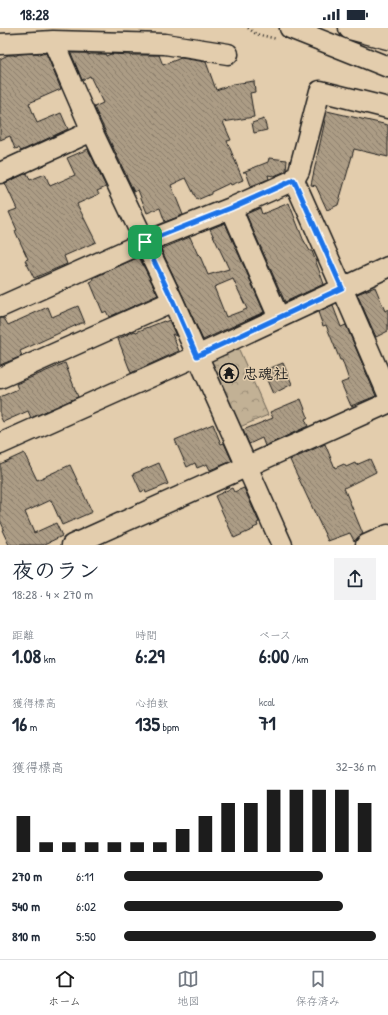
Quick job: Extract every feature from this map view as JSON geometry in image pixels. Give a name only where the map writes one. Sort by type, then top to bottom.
[{"type":"main road","points":[[350,28],[388,38]]},
{"type":"street","points":[[290,28],[388,67]]},
{"type":"street","points":[[0,44],[53,41],[165,44],[228,54]]},
{"type":"street","points":[[53,41],[92,131],[173,301],[282,545]]},
{"type":"street","points":[[0,307],[145,242],[231,208],[294,180],[299,171],[320,91],[388,108]]},
{"type":"street","points":[[0,173],[92,131]]},
{"type":"street","points":[[294,180],[388,394]]},
{"type":"street","points":[[231,208],[279,318]]},
{"type":"street","points":[[0,444],[197,356],[388,267]]},
{"type":"street","points":[[0,378],[173,301]]},
{"type":"street","points":[[72,545],[388,403]]},
{"type":"street","points":[[366,545],[388,535]]},
{"type":"green space","points":[[236,343],[268,415],[235,429],[209,356]]},
{"type":"building","points":[[37,53],[38,55],[46,53],[61,89],[29,103],[37,123],[61,113],[68,129],[21,151],[19,148],[15,149],[10,136],[0,140],[0,59],[8,55],[15,56],[19,54]]},
{"type":"building","points":[[71,53],[88,53],[88,55],[105,54],[106,56],[111,54],[130,56],[159,55],[163,65],[181,58],[206,62],[216,90],[233,84],[254,81],[255,92],[250,93],[254,117],[223,122],[231,140],[227,141],[243,180],[231,185],[230,183],[197,200],[186,178],[171,185],[183,215],[165,222],[160,208],[147,213],[138,190],[134,192],[94,107],[103,103],[90,76],[82,80]]},
{"type":"building","points":[[327,111],[388,125],[388,157],[354,149],[338,205],[327,210],[316,186],[311,185]]},
{"type":"building","points":[[264,119],[267,130],[254,133],[252,123]]},
{"type":"building","points":[[88,149],[106,187],[97,191],[99,194],[77,204],[96,242],[64,256],[67,264],[34,278],[25,260],[28,259],[15,231],[17,230],[9,212],[17,209],[5,183],[27,173],[30,180],[45,174],[50,186],[75,175],[67,158]]},
{"type":"building","points":[[269,158],[287,160],[286,171],[274,176],[268,175],[269,179],[251,186],[246,172],[243,172],[268,162]]},
{"type":"building","points":[[289,203],[303,239],[310,251],[312,251],[324,284],[285,302],[246,214],[260,208],[262,214]]},
{"type":"building","points":[[225,223],[264,312],[203,340],[161,249],[190,237],[208,275],[229,269],[210,229]],"holes":[[[233,279],[247,309],[226,317],[214,287]]]},
{"type":"building","points":[[139,257],[158,295],[109,317],[106,311],[103,313],[90,282],[94,280],[93,278]]},
{"type":"building","points":[[375,287],[385,311],[388,309],[388,331],[376,337],[357,294]]},
{"type":"building","points":[[78,306],[85,323],[81,323],[20,351],[22,356],[0,365],[0,318],[4,318],[8,325],[48,307],[52,317]]},
{"type":"building","points":[[333,306],[341,327],[346,325],[376,396],[351,406],[341,383],[349,380],[342,360],[340,360],[326,325],[323,326],[318,312]]},
{"type":"building","points":[[169,320],[176,336],[172,334],[179,351],[131,373],[118,339],[135,331],[136,332]]},
{"type":"building","points":[[65,363],[78,397],[31,418],[28,411],[3,422],[0,416],[0,397],[18,389],[16,384]]},
{"type":"building","points":[[283,363],[292,384],[273,394],[263,371]]},
{"type":"building","points":[[301,399],[308,417],[305,419],[308,426],[265,446],[262,438],[249,444],[243,430],[273,418],[270,412]]},
{"type":"building","points":[[213,424],[221,444],[224,443],[232,461],[210,470],[207,464],[197,468],[195,463],[187,467],[175,440]]},
{"type":"building","points":[[325,444],[335,468],[344,464],[346,467],[355,463],[356,465],[370,459],[376,472],[344,488],[363,534],[354,541],[350,533],[328,541],[290,460]]},
{"type":"building","points":[[24,453],[37,480],[70,465],[92,512],[62,525],[51,500],[25,512],[34,533],[56,523],[62,536],[43,545],[9,545],[2,530],[4,529],[0,520],[0,464]]},
{"type":"building","points":[[159,463],[168,484],[146,493],[145,490],[141,492],[133,474]]},
{"type":"building","points":[[232,488],[234,492],[244,488],[259,522],[257,523],[258,526],[253,528],[254,529],[234,538],[215,496]]},
{"type":"place","name":"忠魂社","points":[[229,373]]},
{"type":"route","points":[[294,180],[342,288],[197,356],[145,242],[231,208],[294,180]]}]
